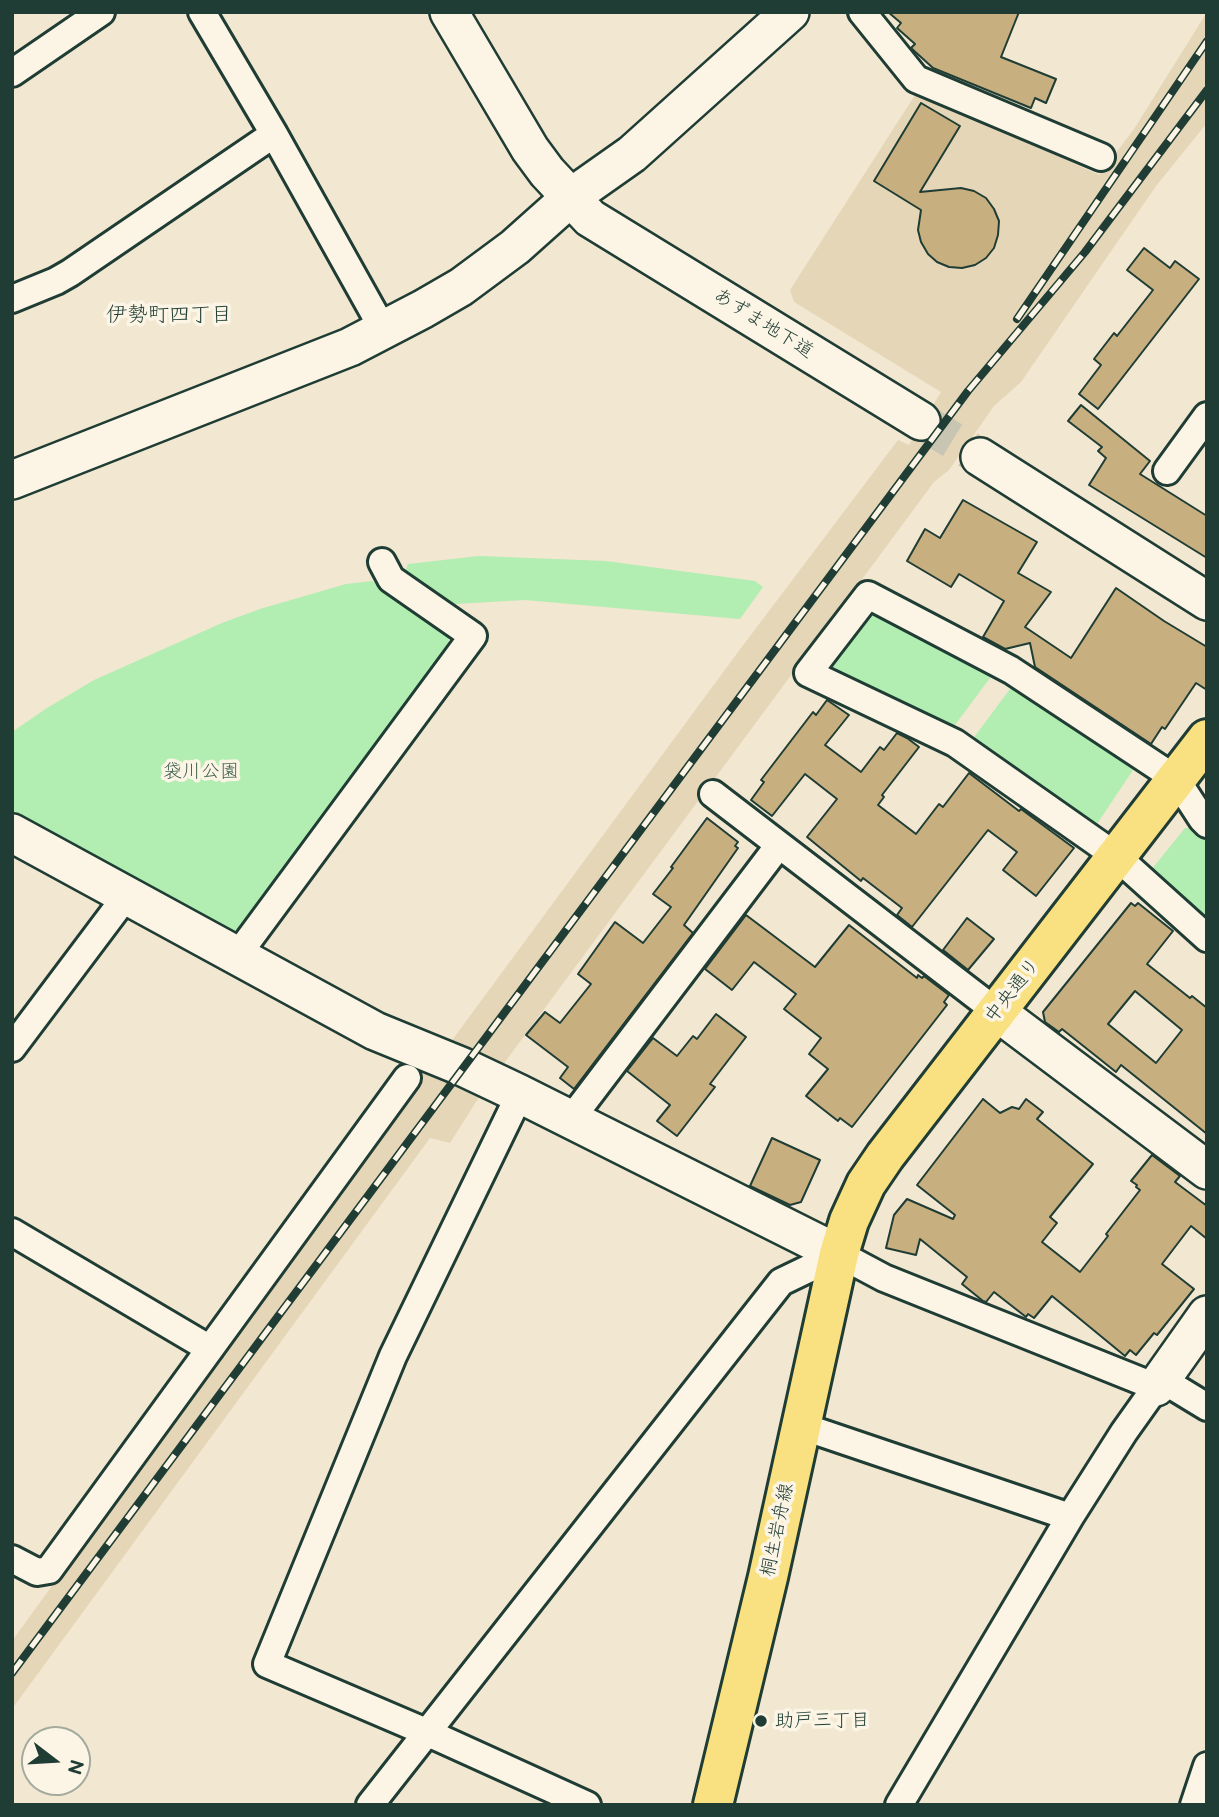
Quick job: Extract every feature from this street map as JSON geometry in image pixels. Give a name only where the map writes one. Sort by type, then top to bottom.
[{"type":"main road","name":"中央通り","points":[[839,1254],[849,1220],[866,1184],[885,1156],[1207,739]]},
{"type":"main road","name":"桐生岩舟線","points":[[713,1805],[768,1577],[839,1254]]},
{"type":"street","points":[[12,73],[101,12]]},
{"type":"street","points":[[202,12],[384,331]]},
{"type":"street","name":"あずま地下道","points":[[449,12],[530,149],[547,172],[590,218],[921,421]]},
{"type":"street","points":[[12,480],[350,347],[461,287],[515,247],[571,197],[632,154],[790,12]]},
{"type":"street","points":[[862,12],[916,79],[1101,157]]},
{"type":"street","points":[[12,299],[70,274],[274,134]]},
{"type":"street","points":[[1167,471],[1207,416]]},
{"type":"street","points":[[980,457],[1207,601]]},
{"type":"street","points":[[236,957],[473,636],[391,579],[382,562]]},
{"type":"street","points":[[1207,824],[1176,779],[1010,670],[869,594],[807,673],[954,743],[1116,856],[1207,938]]},
{"type":"street","points":[[713,794],[1207,1170]]},
{"type":"street","points":[[12,833],[375,1031],[463,1066],[884,1278],[1159,1383],[1207,1407]]},
{"type":"street","points":[[571,1119],[779,845]]},
{"type":"street","points":[[12,1048],[127,895]]},
{"type":"street","points":[[12,1559],[37,1572],[48,1570],[407,1077]]},
{"type":"street","points":[[520,1094],[393,1356],[267,1664],[587,1805]]},
{"type":"street","points":[[12,1232],[210,1349]]},
{"type":"street","points":[[370,1805],[782,1282],[839,1254]]},
{"type":"street","points":[[899,1805],[1070,1517],[1124,1432],[1207,1315]]},
{"type":"street","points":[[801,1426],[1070,1517]]},
{"type":"street","points":[[1194,1805],[1207,1766]]},
{"type":"shaded area","points":[[1207,12],[1207,123],[1156,186],[1021,382],[994,406],[949,470],[934,482],[502,1066],[450,1043],[898,440],[909,445],[941,392],[794,302],[790,290],[915,95],[926,95],[1099,175],[1134,129]]},
{"type":"shaded area","points":[[429,1065],[481,1094],[450,1143],[430,1138],[12,1709],[12,1641]]},
{"type":"green space","points":[[479,556],[606,561],[755,581],[763,587],[740,619],[525,600],[455,604],[404,574],[408,564]]},
{"type":"green space","name":"袋川公園","points":[[372,581],[449,634],[448,649],[240,930],[229,930],[12,816],[12,732],[47,708],[94,680],[222,623],[346,584]]},
{"type":"green space","points":[[872,609],[993,674],[949,733],[827,673],[826,662]]},
{"type":"green space","points":[[1013,685],[1133,770],[1093,830],[969,744]]},
{"type":"green space","points":[[1185,828],[1198,828],[1207,838],[1207,928],[1147,875]]},
{"type":"building","points":[[888,12],[1019,12],[1001,57],[1056,79],[1046,103],[1035,98],[1031,108],[933,68],[911,48],[915,44],[897,28],[901,23]]},
{"type":"building","points":[[921,103],[960,126],[920,192],[961,188],[974,191],[986,198],[999,221],[994,248],[986,258],[975,265],[949,267],[937,262],[921,242],[918,230],[921,210],[874,181]]},
{"type":"building","points":[[1144,248],[1170,268],[1175,261],[1199,279],[1098,409],[1079,394],[1101,365],[1094,359],[1114,333],[1117,336],[1153,290],[1127,270]]},
{"type":"building","points":[[1081,405],[1150,461],[1140,474],[1207,516],[1207,558],[1089,485],[1106,458],[1098,451],[1102,447],[1068,421]]},
{"type":"building","points":[[963,500],[1037,542],[1018,573],[1051,592],[1025,627],[1071,658],[1116,588],[1207,647],[1207,690],[1196,683],[1165,729],[1162,727],[1151,744],[1035,667],[1030,643],[1005,649],[983,637],[1004,601],[959,574],[951,587],[907,561],[925,529],[940,538]]},
{"type":"building","points":[[827,700],[849,715],[825,745],[861,772],[880,747],[884,750],[897,733],[919,747],[882,795],[884,797],[878,805],[916,834],[939,804],[943,807],[969,773],[1074,848],[1036,896],[1003,870],[1017,852],[988,830],[912,927],[897,915],[902,908],[863,878],[861,881],[807,837],[837,799],[805,774],[772,816],[751,800],[764,782],[761,780],[813,712],[816,715]]},
{"type":"building","points":[[707,818],[738,842],[735,846],[738,848],[684,925],[693,933],[574,1089],[560,1078],[568,1067],[526,1035],[545,1012],[560,1023],[591,984],[578,974],[615,922],[643,943],[671,907],[653,894]]},
{"type":"building","points":[[1131,903],[1135,906],[1138,903],[1173,931],[1147,964],[1207,1008],[1207,1134],[1121,1065],[1116,1072],[1062,1029],[1059,1032],[1045,1022],[1043,1012]],"holes":[[[1135,991],[1182,1030],[1156,1063],[1108,1024]]]},
{"type":"building","points":[[746,915],[815,967],[849,925],[917,978],[918,975],[922,978],[924,976],[949,995],[944,1002],[947,1005],[852,1127],[840,1118],[838,1121],[806,1096],[828,1069],[809,1054],[821,1038],[784,1009],[796,994],[754,962],[732,990],[705,969]]},
{"type":"building","points":[[967,918],[994,939],[968,970],[943,950]]},
{"type":"building","points":[[716,1014],[746,1037],[710,1084],[715,1087],[677,1136],[657,1121],[670,1105],[627,1071],[653,1038],[677,1056],[693,1036],[697,1039]]},
{"type":"building","points":[[983,1099],[1000,1113],[1012,1107],[1019,1109],[1026,1099],[1043,1112],[1037,1119],[1093,1164],[1050,1217],[1057,1223],[1042,1242],[1080,1272],[1140,1190],[1131,1181],[1152,1155],[1180,1176],[1175,1182],[1207,1206],[1207,1239],[1191,1226],[1162,1264],[1194,1289],[1157,1335],[1154,1333],[1136,1355],[1130,1350],[1125,1356],[1052,1296],[1034,1318],[1028,1314],[1026,1317],[994,1292],[986,1302],[983,1301],[962,1284],[967,1277],[920,1239],[916,1255],[886,1248],[894,1215],[907,1199],[953,1219],[955,1215],[917,1185]]},
{"type":"building","points":[[772,1138],[820,1160],[801,1202],[790,1205],[750,1186]]},
{"type":"tunnel","points":[[921,421],[980,457]]},
{"type":"railway","points":[[1017,319],[1207,41]]},
{"type":"railway","points":[[12,1673],[968,391],[1085,252],[1207,90]]},
{"type":"place","name":"助戸三丁目","points":[[761,1721]]},
{"type":"district","name":"伊勢町四丁目","points":[[169,316]]}]
